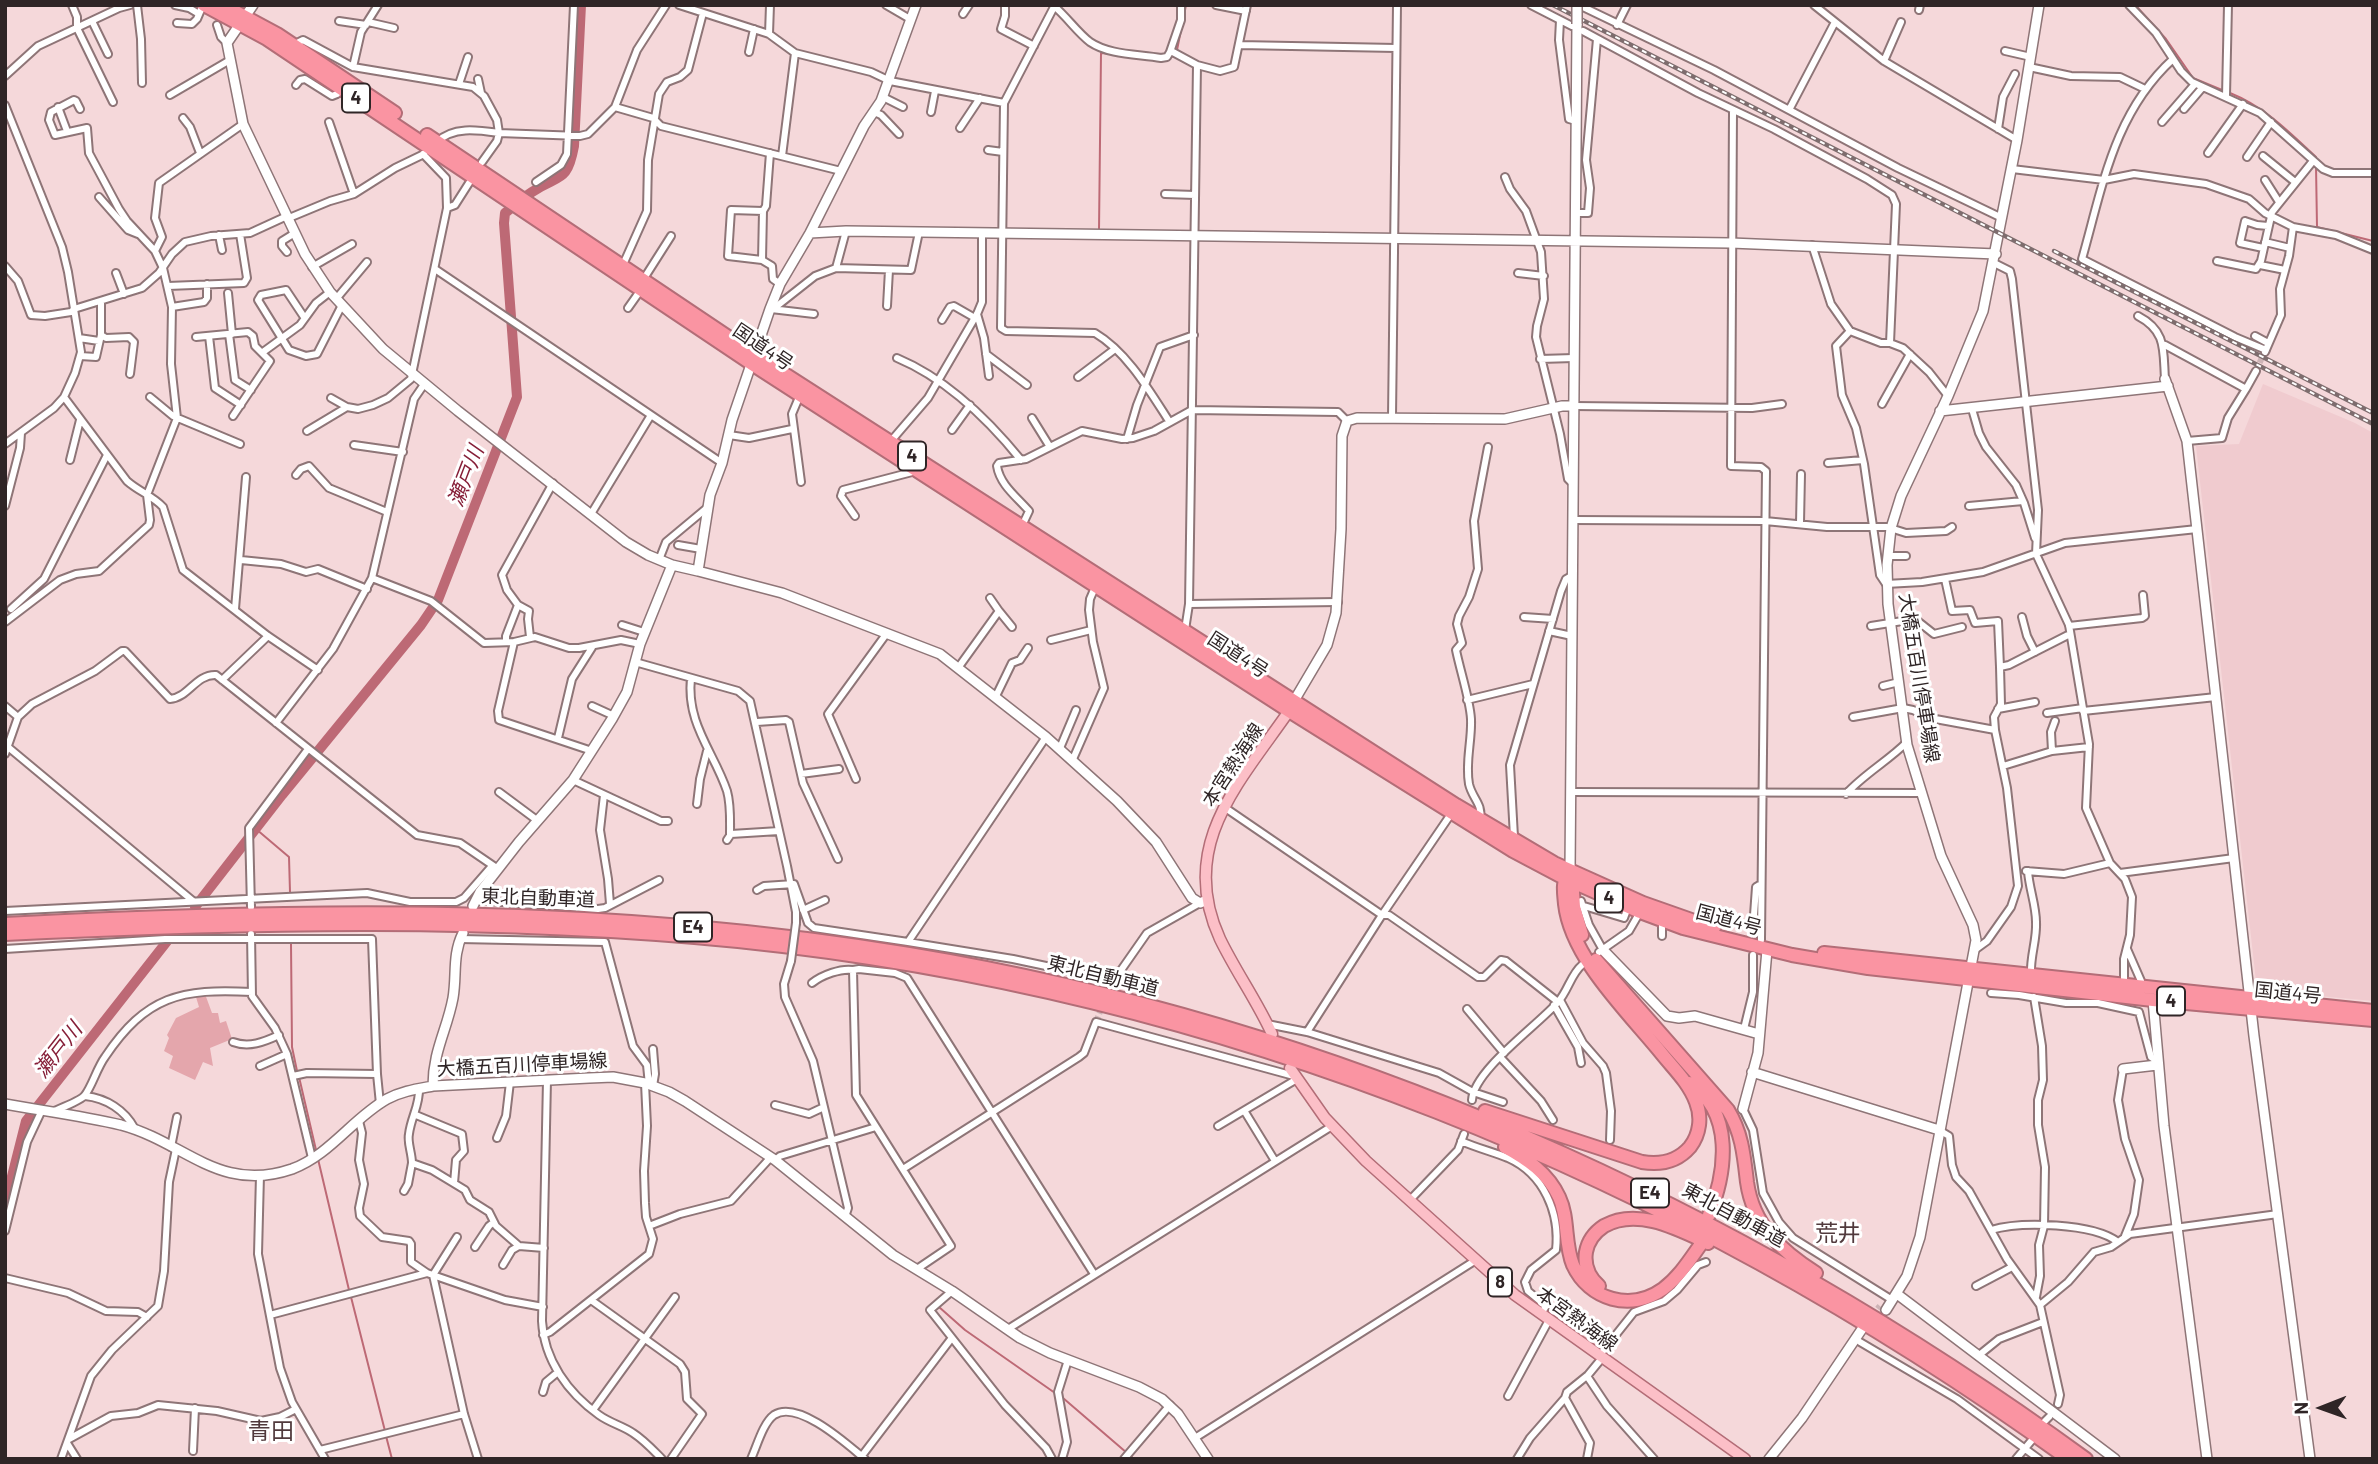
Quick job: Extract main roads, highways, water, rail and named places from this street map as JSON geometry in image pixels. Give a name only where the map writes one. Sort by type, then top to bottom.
[{"type":"highway","name":"国道4号","points":[[223,5],[246,15],[293,45],[430,148]]},
{"type":"highway","name":"国道4号","points":[[202,8],[246,15],[341,89],[430,148],[506,193],[753,359],[1292,706],[1569,877],[1764,945]]},
{"type":"highway","name":"国道4号","points":[[531,210],[622,267],[642,285]]},
{"type":"highway","name":"国道4号","points":[[753,359],[800,395],[888,445],[918,471],[1020,531]]},
{"type":"highway","name":"国道4号","points":[[1099,582],[1185,631],[1451,814],[1513,851],[1662,920],[1868,968],[2032,976],[2373,1020]]},
{"type":"highway","points":[[1363,1078],[1419,1088],[1597,1149],[1652,1164],[1669,1161],[1685,1152],[1699,1128],[1699,1111],[1692,1092],[1589,963],[1569,922],[1569,877]]},
{"type":"highway","points":[[1569,877],[1577,920],[1596,959],[1733,1118],[1742,1139],[1750,1199],[1766,1231],[1787,1253],[1865,1304],[1920,1345]]},
{"type":"highway","name":"東北自動車道","points":[[5,924],[198,916],[415,913],[565,918],[742,932],[906,953],[1053,983],[1234,1030],[1492,1122],[1633,1185],[1770,1255],[1920,1345],[2024,1413],[2086,1459]]},
{"type":"highway","name":"東北自動車道","points":[[5,934],[241,925],[414,924],[563,928],[740,942],[855,956],[1051,993],[1363,1078],[1575,1169],[1711,1235],[1816,1293],[1955,1380],[2068,1459]]},
{"type":"highway","name":"国道4号","points":[[1970,974],[2153,1000],[2373,1011]]},
{"type":"highway","points":[[1363,1078],[1496,1142],[1538,1168],[1554,1188],[1562,1204],[1574,1266],[1586,1284],[1604,1297],[1627,1301],[1652,1296],[1677,1276],[1697,1243],[1666,1278],[1651,1288],[1622,1294],[1603,1289],[1592,1279],[1586,1265],[1586,1250],[1601,1228],[1620,1220],[1648,1220],[1693,1236],[1816,1293]]},
{"type":"highway","points":[[1683,1079],[1698,1088],[1709,1104],[1722,1135],[1723,1168],[1712,1216],[1728,1180],[1730,1156],[1726,1123],[1716,1096]]},
{"type":"main road","name":"本宮熱海線","points":[[1269,1029],[1221,940],[1204,901],[1205,878],[1213,830],[1224,807],[1292,706]]},
{"type":"main road","name":"本宮熱海線","points":[[1294,1074],[1332,1126],[1476,1261],[1545,1317],[1745,1459]]},
{"type":"waterway","name":"瀬戸川","points":[[195,907],[282,795],[421,625],[438,600],[517,397],[505,213],[532,192],[565,173],[568,167],[574,146],[581,5]]},
{"type":"waterway","points":[[1177,50],[1186,5]]},
{"type":"waterway","points":[[2137,7],[2166,39],[2193,78],[2222,90]]},
{"type":"waterway","points":[[1099,230],[1101,53],[1111,54]]},
{"type":"waterway","points":[[1161,61],[1175,55]]},
{"type":"waterway","points":[[2230,93],[2254,105],[2276,121],[2316,157],[2316,160]]},
{"type":"waterway","points":[[2316,166],[2317,227],[2373,241]]},
{"type":"waterway","points":[[256,829],[289,857],[290,892]]},
{"type":"waterway","name":"瀬戸川","points":[[5,1204],[26,1121],[172,935]]},
{"type":"waterway","points":[[291,944],[292,1047],[297,1071]]},
{"type":"waterway","points":[[299,1077],[316,1150]]},
{"type":"waterway","points":[[318,1159],[349,1290]]},
{"type":"waterway","points":[[351,1297],[385,1431]]},
{"type":"waterway","points":[[939,1307],[965,1330],[1055,1393]]},
{"type":"waterway","points":[[1063,1398],[1134,1459]]},
{"type":"waterway","points":[[386,1436],[392,1459]]},
{"type":"tunnel","points":[[2256,371],[2264,353]]},
{"type":"tunnel","points":[[1096,1022],[1110,986]]},
{"type":"tunnel","points":[[1870,1320],[1881,1307]]},
{"type":"railway","points":[[1553,5],[2373,424]]},
{"type":"railway","points":[[2054,251],[2373,413]]},
{"type":"district","name":"荒井","points":[[1838,1233]]},
{"type":"district","name":"青田","points":[[271,1431]]}]
